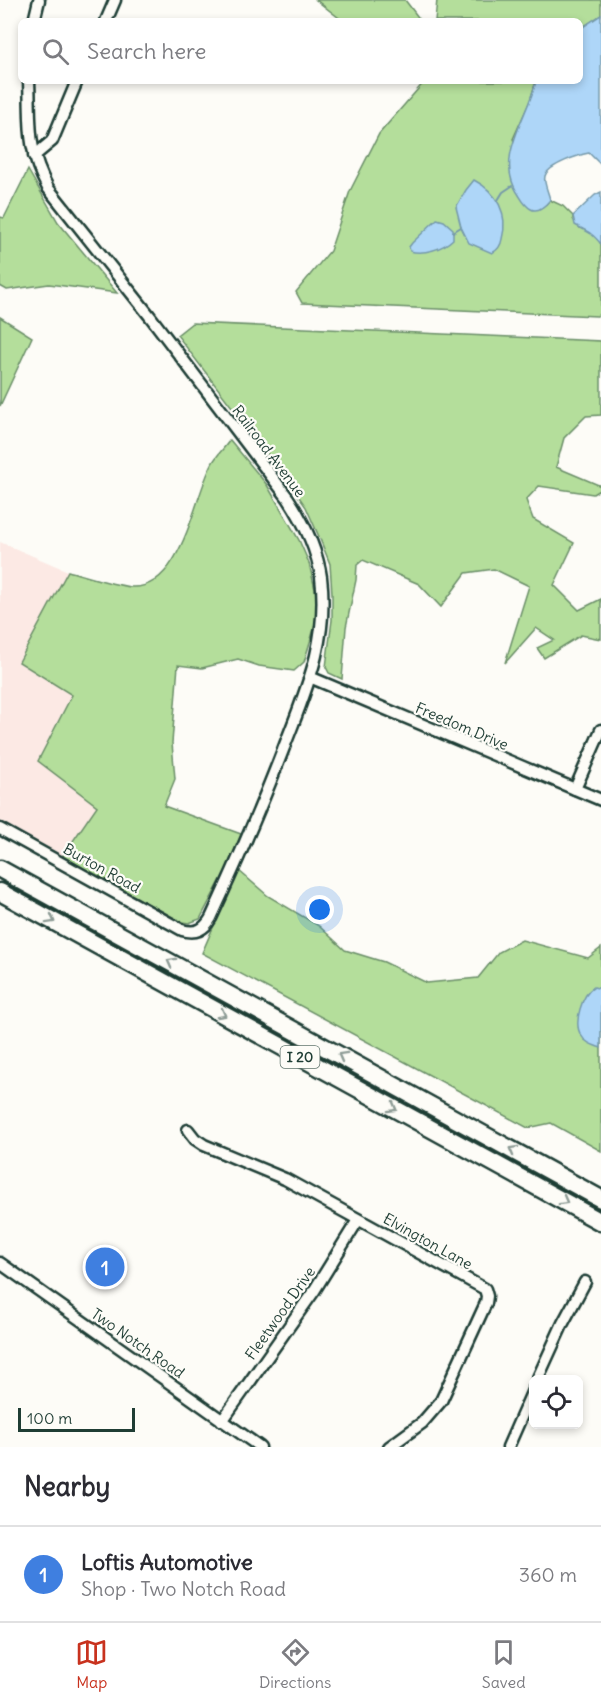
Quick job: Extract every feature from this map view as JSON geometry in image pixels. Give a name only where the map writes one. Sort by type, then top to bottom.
[{"type":"highway","name":"I 20","points":[[0,868],[601,1199]]},
{"type":"highway","name":"I 20","points":[[0,892],[601,1222]]},
{"type":"street","points":[[35,18],[39,0]]},
{"type":"street","points":[[107,18],[115,0]]},
{"type":"street","name":"Railroad Avenue","points":[[29,84],[29,135],[39,171],[52,195],[149,315],[234,429],[278,483],[299,517],[315,553],[322,583],[321,630],[312,678],[259,812],[211,918],[200,931],[189,932]]},
{"type":"street","points":[[34,156],[52,141],[76,84]]},
{"type":"street","name":"Freedom Drive","points":[[312,678],[601,800]]},
{"type":"street","points":[[574,789],[601,730]]},
{"type":"street","name":"Burton Road","points":[[0,829],[189,932]]},
{"type":"street","name":"Elvington Lane","points":[[188,1130],[204,1146],[285,1179],[485,1289],[486,1303],[441,1401],[423,1423],[389,1447]]},
{"type":"street","name":"Fleetwood Drive","points":[[222,1421],[314,1291],[358,1220]]},
{"type":"street","name":"Two Notch Road","points":[[0,1263],[260,1447]]},
{"type":"street","points":[[539,1375],[585,1282]]},
{"type":"street","points":[[508,1447],[529,1399]]},
{"type":"shaded area","points":[[0,542],[68,571],[20,662],[72,695],[97,806],[62,857],[0,823]]},
{"type":"green space","points":[[316,0],[405,0],[419,18],[339,18]]},
{"type":"green space","points":[[437,0],[601,0],[601,15],[583,27],[583,18],[435,18]]},
{"type":"green space","points":[[422,84],[535,84],[513,139],[546,204],[550,200],[563,206],[580,228],[587,229],[595,235],[601,244],[601,313],[597,316],[302,303],[296,292],[330,251],[350,191],[379,134]]},
{"type":"green space","points":[[28,170],[58,222],[117,293],[49,284],[7,290],[0,286],[0,217],[4,218]]},
{"type":"green space","points":[[0,317],[32,337],[0,406]]},
{"type":"green space","points":[[192,323],[601,341],[601,415],[586,416],[564,438],[556,467],[601,486],[601,489],[593,494],[539,486],[526,500],[533,519],[574,543],[554,585],[579,610],[601,599],[601,639],[581,635],[544,658],[537,648],[554,640],[536,628],[505,663],[529,586],[494,569],[466,573],[441,607],[419,584],[363,560],[357,565],[346,627],[342,679],[329,673],[326,667],[332,620],[330,564],[306,507],[177,335]]},
{"type":"green space","points":[[230,440],[267,485],[299,540],[309,563],[317,598],[317,619],[304,662],[294,671],[259,666],[238,659],[202,668],[178,665],[172,743],[175,779],[164,806],[241,834],[227,868],[200,919],[189,923],[182,922],[62,857],[97,806],[38,761],[72,695],[19,662],[68,571],[131,587],[149,584],[163,573],[175,557],[184,538],[213,462]]},
{"type":"green space","points":[[238,870],[268,896],[319,926],[345,950],[384,962],[427,983],[478,978],[499,952],[522,940],[588,958],[601,948],[601,1151],[551,1123],[528,1128],[202,953]]},
{"type":"water","points":[[601,15],[601,165],[589,153],[571,158],[552,168],[545,176],[545,185],[550,200],[541,208],[534,210],[524,203],[512,181],[510,167],[515,138],[535,84],[583,84],[583,27]]},
{"type":"water","points":[[474,180],[495,197],[504,221],[502,241],[499,248],[492,253],[469,243],[461,227],[456,207]]},
{"type":"water","points":[[601,192],[601,244],[592,235],[575,225],[573,216]]},
{"type":"water","points":[[437,219],[444,221],[453,229],[453,239],[433,250],[410,251],[409,247],[412,243]]},
{"type":"water","points":[[594,987],[601,989],[601,1048],[585,1040],[578,1023],[583,1002]]},
{"type":"waterway","points":[[498,200],[503,192],[512,186]]},
{"type":"waterway","points":[[453,232],[461,227]]},
{"type":"place","name":"Loftis Automotive","points":[[105,1267]]}]
